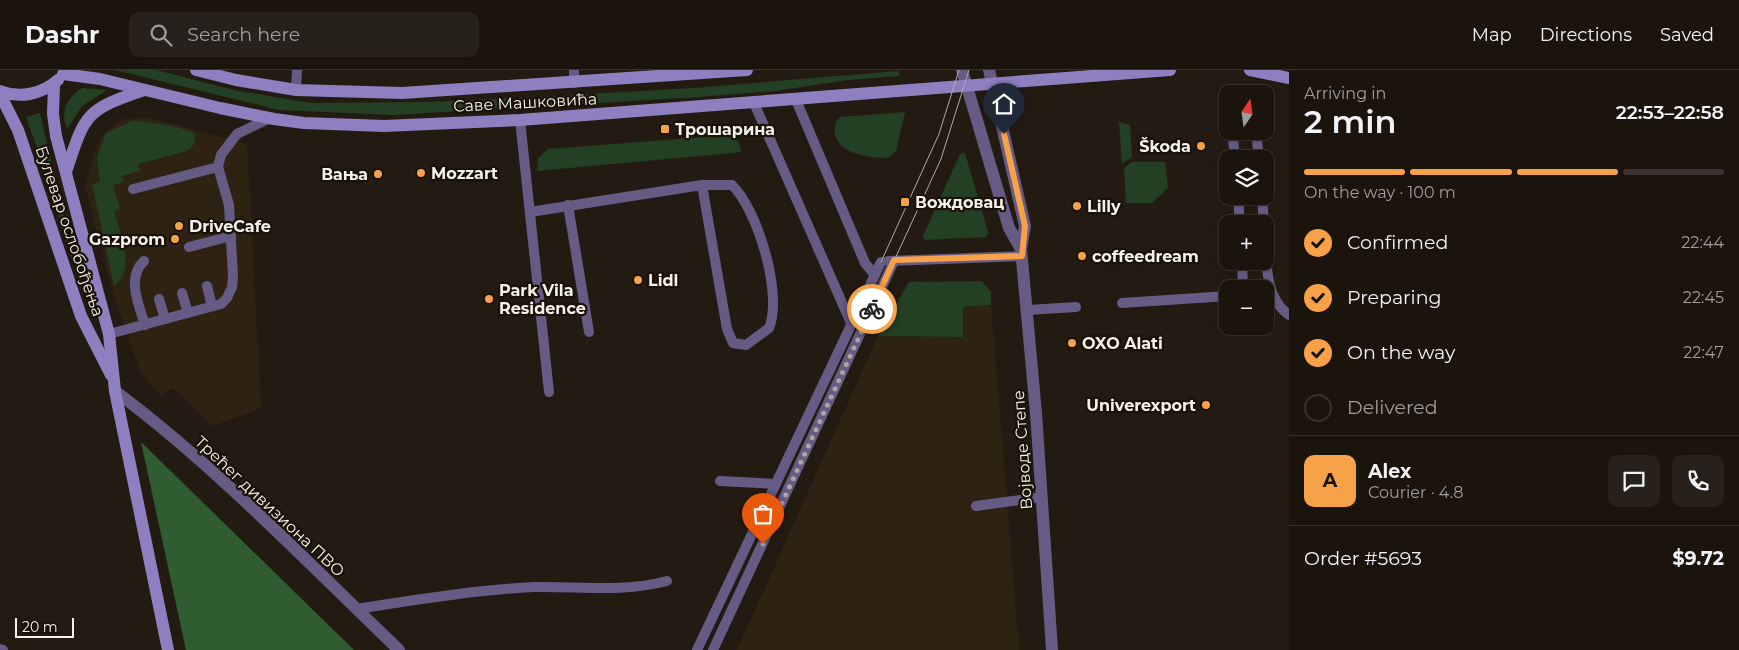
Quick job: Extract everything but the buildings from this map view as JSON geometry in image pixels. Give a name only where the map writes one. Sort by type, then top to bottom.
[{"type":"main road","name":"Саве Машковића","points":[[196,70],[236,80],[296,90],[402,93],[747,70]]},
{"type":"main road","name":"Саве Машковића","points":[[65,72],[270,118],[304,123],[384,126],[520,120],[1170,70]]},
{"type":"main road","points":[[1250,70],[1289,78]]},
{"type":"main road","points":[[1279,70],[1289,78]]},
{"type":"main road","points":[[0,92],[30,94],[54,84],[65,72]]},
{"type":"main road","name":"Булевар ослобођења","points":[[54,84],[52,114],[109,334],[112,377],[168,650]]},
{"type":"main road","points":[[66,172],[81,129],[90,114],[111,102],[144,90]]},
{"type":"main road","name":"Булевар ослобођења","points":[[0,92],[18,130],[80,316],[112,377]]},
{"type":"street","name":"Војводе Степе","points":[[962,70],[1009,228],[1022,252]]},
{"type":"street","name":"Војводе Степе","points":[[989,70],[1025,226],[1022,252],[1028,310],[1052,650]]},
{"type":"street","name":"Трећег дивизиона ПВО","points":[[115,391],[149,417],[258,512],[399,650]]},
{"type":"lane","points":[[296,90],[297,70]]},
{"type":"lane","points":[[574,70],[574,83]]},
{"type":"lane","points":[[796,100],[865,263],[874,274]]},
{"type":"lane","points":[[754,103],[851,323]]},
{"type":"lane","points":[[109,334],[221,304],[227,298],[232,287],[229,205],[218,167],[221,155],[237,134],[270,118]]},
{"type":"lane","points":[[520,120],[549,392]]},
{"type":"lane","points":[[134,189],[218,167]]},
{"type":"lane","points":[[530,212],[702,185],[732,184],[746,202],[760,232],[773,314],[769,328],[746,345],[733,343],[727,328],[702,185]]},
{"type":"lane","points":[[568,205],[589,332]]},
{"type":"lane","points":[[198,257],[192,246],[231,236]]},
{"type":"lane","points":[[865,263],[1022,252]]},
{"type":"lane","points":[[713,650],[894,260]]},
{"type":"lane","points":[[144,261],[135,276],[134,285],[144,324]]},
{"type":"lane","points":[[697,650],[881,262]]},
{"type":"lane","points":[[1268,270],[1269,286],[1275,300],[1289,315]]},
{"type":"lane","points":[[207,286],[212,306]]},
{"type":"lane","points":[[182,292],[188,313]]},
{"type":"lane","points":[[1122,304],[1219,297]]},
{"type":"lane","points":[[159,299],[165,320]]},
{"type":"lane","points":[[1028,310],[1076,307]]},
{"type":"lane","points":[[720,481],[776,484]]},
{"type":"lane","points":[[976,506],[1042,497]]},
{"type":"lane","points":[[356,609],[436,597],[535,587],[613,590],[667,581]]},
{"type":"shaded area","name":"Gazprom","points":[[151,118],[247,144],[261,408],[213,426],[173,388],[161,396],[141,373],[113,293],[85,185],[100,137],[122,119]]},
{"type":"shaded area","points":[[991,305],[1019,650],[737,650],[878,336],[963,337],[963,307]]},
{"type":"green space","points":[[115,70],[156,70],[234,90],[311,103],[429,102],[518,98],[694,88],[898,71],[900,76],[848,80],[775,91],[699,97],[393,115],[280,110]]},
{"type":"green space","points":[[83,88],[107,90],[82,106],[67,129],[64,117],[66,105],[77,91]]},
{"type":"green space","points":[[905,112],[896,151],[888,158],[869,157],[850,151],[837,140],[835,131],[836,121],[841,117]]},
{"type":"green space","points":[[40,113],[75,262],[73,264],[45,170],[26,117]]},
{"type":"green space","points":[[132,121],[180,128],[195,133],[195,141],[187,151],[138,164],[140,171],[122,176],[124,182],[113,185],[120,209],[114,211],[123,240],[126,260],[125,270],[121,279],[114,286],[92,184],[100,182],[97,157],[106,133]]},
{"type":"green space","points":[[1119,122],[1130,125],[1132,157],[1122,164]]},
{"type":"green space","points":[[731,135],[736,137],[742,152],[537,171],[538,158],[548,149]]},
{"type":"green space","points":[[965,153],[988,232],[986,237],[924,240],[923,236],[960,154]]},
{"type":"green space","points":[[1132,162],[1165,162],[1168,188],[1152,203],[1126,203],[1124,168]]},
{"type":"green space","points":[[982,281],[991,292],[991,305],[963,307],[963,337],[878,336],[909,282]]},
{"type":"green space","points":[[141,442],[354,650],[186,650]]},
{"type":"tram line","points":[[881,262],[939,134],[959,70]]},
{"type":"tram line","points":[[894,261],[941,159],[969,70]]},
{"type":"way so far","points":[[763,544],[872,309]]},
{"type":"place","name":"Трошарина","points":[[665,129]]},
{"type":"place","name":"Škoda","points":[[1201,146]]},
{"type":"place","name":"Mozzart","points":[[421,173]]},
{"type":"place","name":"Вања","points":[[378,174]]},
{"type":"place","name":"Вождовац","points":[[905,202]]},
{"type":"place","name":"Lilly","points":[[1077,206]]},
{"type":"place","name":"DriveCafe","points":[[179,226]]},
{"type":"place","name":"Gazprom","points":[[175,239]]},
{"type":"place","name":"coffeedream","points":[[1082,256]]},
{"type":"place","name":"Lidl","points":[[638,280]]},
{"type":"place","name":"Park Vila Residence","points":[[489,299]]},
{"type":"place","name":"OXO Alati","points":[[1072,343]]},
{"type":"place","name":"Univerexport","points":[[1206,405]]},
{"type":"route","points":[[872,309],[894,260],[1022,256],[1021,249],[1025,235],[1025,226],[1004,134]]}]
